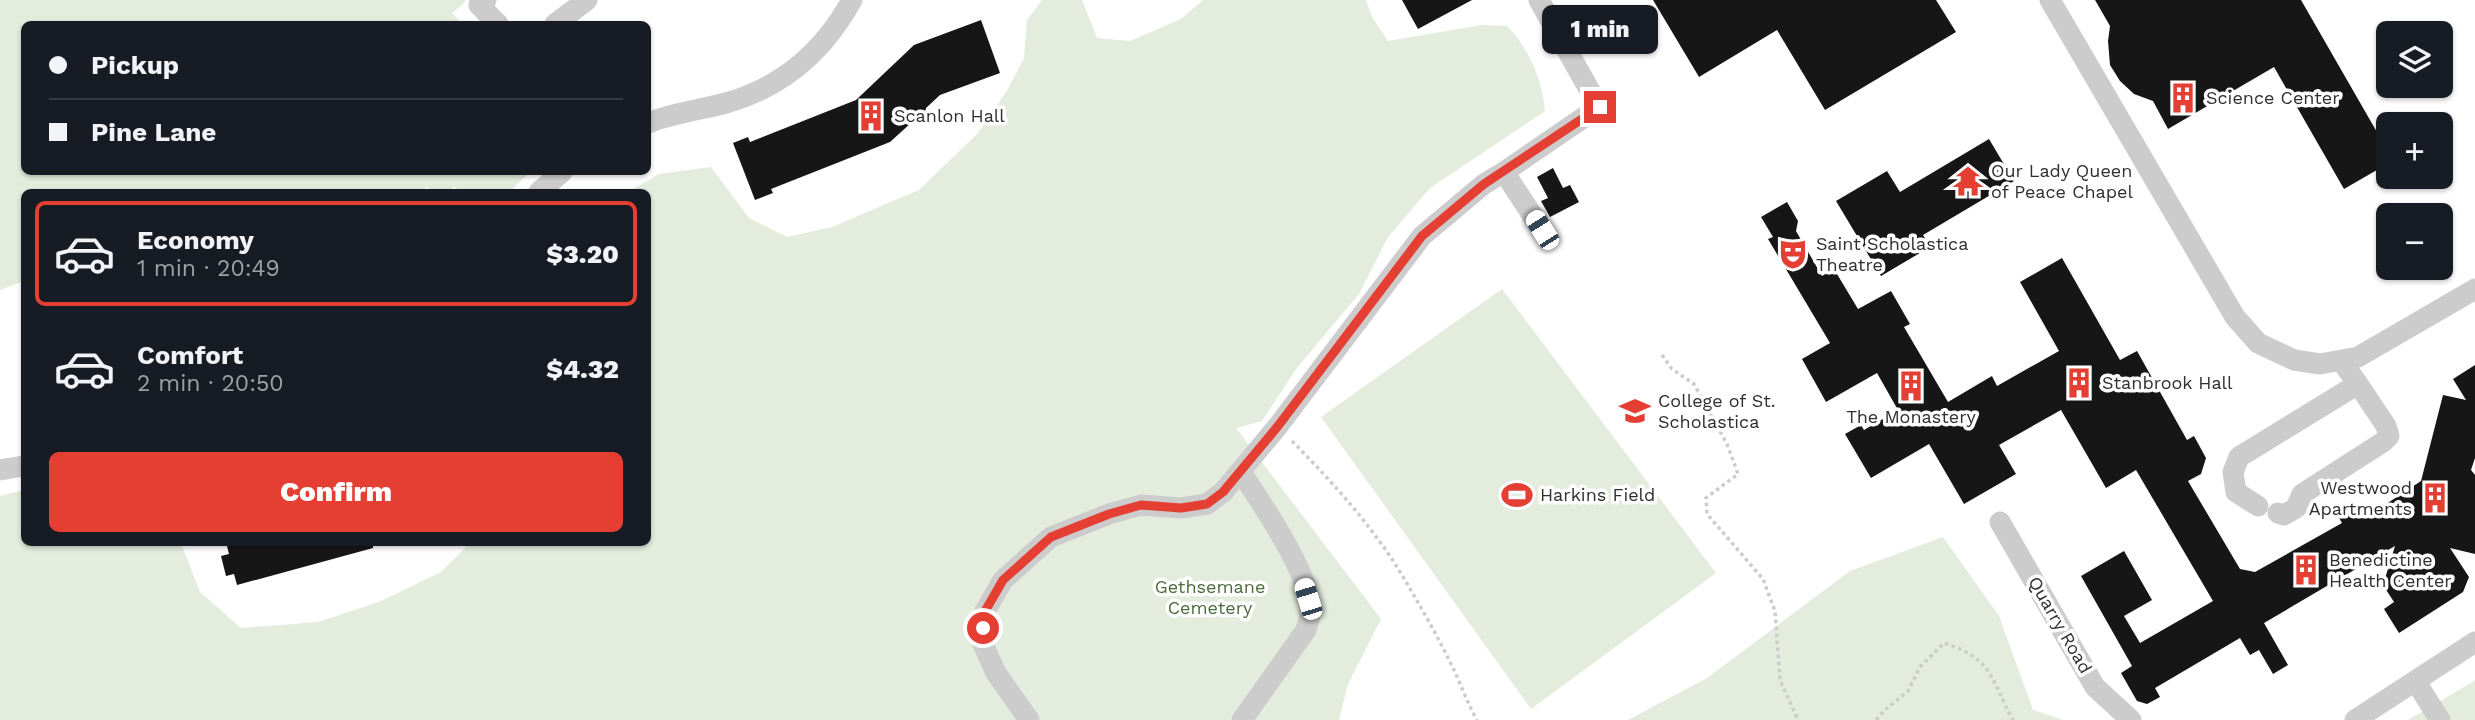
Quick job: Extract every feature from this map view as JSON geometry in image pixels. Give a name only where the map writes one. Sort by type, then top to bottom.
[{"type":"lane","points":[[486,0],[479,5],[495,21]]},
{"type":"lane","points":[[559,21],[587,0]]},
{"type":"lane","points":[[651,122],[760,91],[798,68],[822,46],[839,24],[852,0]]},
{"type":"lane","points":[[1029,720],[996,673],[982,642],[984,613],[1003,580],[1051,537],[1109,514],[1141,505],[1181,508],[1207,504],[1223,492],[1278,426],[1422,236],[1484,184],[1600,107],[1539,0]]},
{"type":"lane","points":[[2050,0],[2235,317],[2258,343],[2294,360],[2342,362],[2358,357],[2475,289]]},
{"type":"lane","points":[[1504,172],[1542,230]]},
{"type":"lane","points":[[542,189],[559,175]]},
{"type":"lane","points":[[2342,362],[2358,384],[2386,426],[2389,436],[2302,494],[2296,508],[2284,514],[2268,510],[2236,492],[2233,472],[2239,457],[2358,384]]},
{"type":"lane","points":[[0,470],[21,466]]},
{"type":"lane","points":[[1241,472],[1301,573],[1311,612],[1306,630],[1242,720]]},
{"type":"lane","name":"Quarry Road","points":[[2000,522],[2095,687],[2130,720]]},
{"type":"lane","points":[[2355,720],[2475,642]]},
{"type":"lane","points":[[2416,682],[2440,720]]},
{"type":"path","points":[[1662,355],[1672,369],[1694,384],[1727,444],[1738,474],[1706,498],[1707,514],[1763,579],[1775,611],[1780,680],[1798,720]]},
{"type":"path","points":[[1278,426],[1345,496],[1385,547],[1450,662],[1478,720]]},
{"type":"path","points":[[1876,720],[1908,691],[1920,667],[1944,643],[1961,648],[1985,665],[2013,720]]},
{"type":"green space","points":[[0,0],[465,0],[452,13],[460,21],[21,21],[21,175],[527,175],[512,189],[457,189],[454,186],[452,189],[21,189],[21,282],[0,290]]},
{"type":"green space","name":"Gethsemane Cemetery","points":[[1042,0],[1082,0],[1097,38],[1130,41],[1181,19],[1203,0],[1366,0],[1372,17],[1388,41],[1482,25],[1507,26],[1534,66],[1545,111],[1430,188],[1388,237],[1359,294],[1296,369],[1262,421],[1236,428],[1381,619],[1348,684],[1339,720],[0,720],[0,496],[21,491],[21,546],[182,546],[200,592],[241,628],[318,622],[379,602],[441,572],[467,546],[651,546],[651,189],[633,189],[659,174],[711,167],[749,218],[787,237],[832,227],[919,190],[978,133],[1008,89],[1024,58],[1027,20]]},
{"type":"green space","name":"Harkins Field","points":[[1502,289],[1716,573],[1531,709],[1321,417]]},
{"type":"green space","points":[[1943,537],[1999,616],[2033,710],[2063,720],[1628,720],[1707,678],[1850,571]]},
{"type":"green space","points":[[2475,680],[2475,720],[2408,720],[2469,684]]},
{"type":"building","points":[[1402,0],[1472,0],[1418,29]]},
{"type":"building","points":[[1653,0],[1936,0],[1956,32],[1825,110],[1777,30],[1699,77]]},
{"type":"building","name":"Science Center","points":[[2095,0],[2301,0],[2376,130],[2376,171],[2344,189],[2274,67],[2168,129],[2153,101],[2134,94],[2120,81],[2110,65],[2110,26]]},
{"type":"building","name":"Scanlon Hall","points":[[981,20],[1000,73],[940,95],[926,108],[924,124],[911,123],[890,142],[771,189],[773,193],[755,200],[733,143],[748,137],[750,142],[856,100],[914,45]]},
{"type":"building","points":[[1989,139],[2014,181],[1923,235],[1930,247],[1881,276],[1836,201],[1887,171],[1900,192]]},
{"type":"building","points":[[1553,168],[1563,188],[1570,185],[1579,202],[1550,217],[1541,201],[1548,198],[1537,177]]},
{"type":"building","points":[[1787,202],[1798,221],[1796,231],[1822,276],[1834,269],[1858,309],[1891,291],[1910,324],[1904,327],[1948,402],[1992,376],[1997,386],[2059,351],[2020,282],[2062,258],[2120,360],[2137,351],[2187,440],[2194,436],[2206,458],[2201,474],[2188,481],[2240,569],[2255,572],[2342,523],[2338,516],[2352,508],[2371,514],[2421,481],[2443,395],[2466,400],[2453,379],[2475,365],[2475,458],[2471,470],[2475,475],[2475,554],[2450,548],[2469,577],[2463,592],[2399,633],[2384,609],[2394,602],[2383,585],[2395,546],[2264,623],[2288,665],[2273,674],[2259,650],[2250,655],[2240,638],[2155,688],[2160,697],[2147,704],[2137,701],[2121,673],[2132,666],[2081,576],[2124,551],[2152,600],[2124,616],[2140,643],[2213,601],[2136,470],[2106,488],[2061,410],[1999,445],[2016,474],[1964,504],[1929,444],[1871,478],[1845,434],[1861,425],[1864,430],[1898,410],[1877,373],[1826,402],[1802,359],[1830,343],[1768,239],[1773,237],[1761,217]]},
{"type":"building","points":[[227,546],[373,546],[237,585],[234,574],[226,576],[221,556],[229,554]]},
{"type":"place","name":"Science Center","points":[[2183,98]]},
{"type":"place","name":"Scanlon Hall","points":[[871,116]]},
{"type":"place","name":"Our Lady Queen of Peace Chapel","points":[[1968,181]]},
{"type":"place","name":"Saint Scholastica Theatre","points":[[1793,254]]},
{"type":"place","name":"Stanbrook Hall","points":[[2079,383]]},
{"type":"place","name":"The Monastery","points":[[1911,386]]},
{"type":"place","name":"College of St. Scholastica","points":[[1635,411]]},
{"type":"place","name":"Harkins Field","points":[[1517,495]]},
{"type":"place","name":"Westwood Apartments","points":[[2435,498]]},
{"type":"place","name":"Benedictine Health Center","points":[[2306,570]]},
{"type":"route","points":[[983,628],[984,613],[1003,580],[1051,537],[1109,514],[1141,505],[1181,508],[1207,504],[1223,492],[1278,426],[1422,236],[1484,184],[1600,107]]}]
